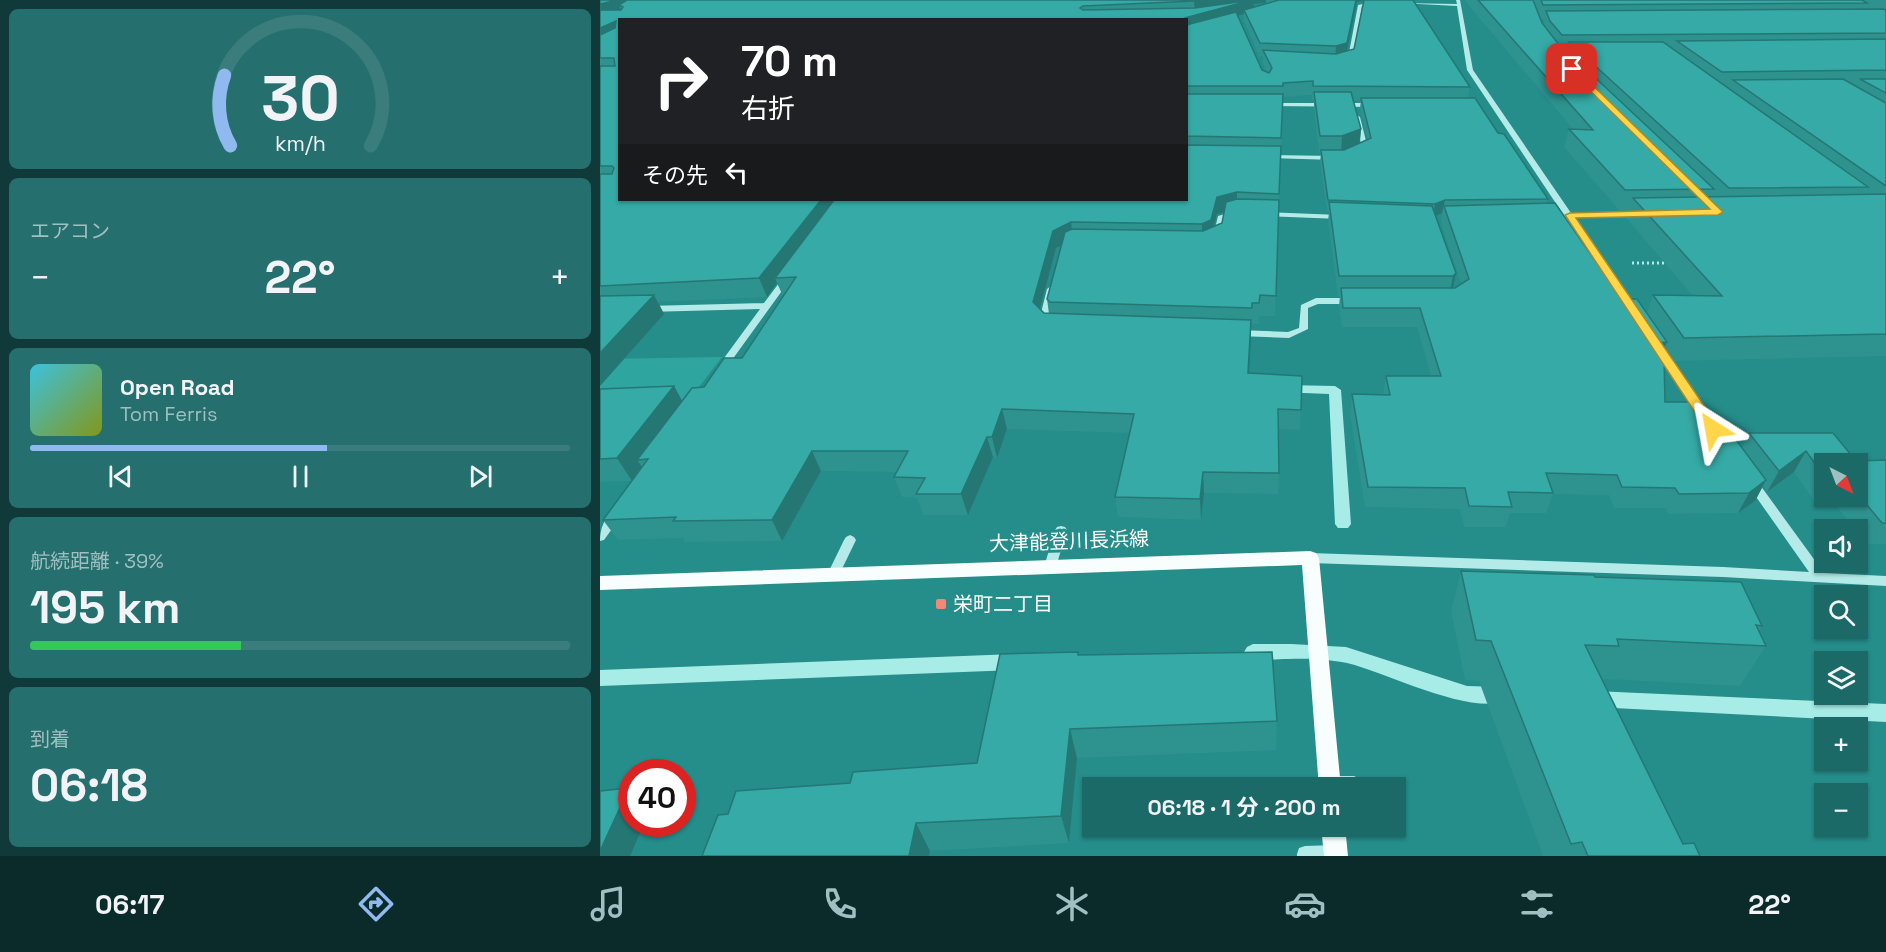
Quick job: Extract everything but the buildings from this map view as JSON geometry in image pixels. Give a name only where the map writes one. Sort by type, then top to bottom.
[{"type":"main road","name":"大津能登川長浜線","points":[[600,583],[1310,558]]},
{"type":"main road","points":[[1310,558],[1329,777]]},
{"type":"main road","points":[[1334,837],[1336,854]]},
{"type":"street","points":[[1342,61],[1350,59],[1360,5],[1387,2]]},
{"type":"street","points":[[1399,3],[1458,3],[1470,70],[1641,323]]},
{"type":"street","points":[[1257,104],[1377,105]]},
{"type":"street","points":[[1354,105],[1365,148],[1354,153]]},
{"type":"street","points":[[1485,105],[1508,108]]},
{"type":"street","points":[[1258,157],[1342,158]]},
{"type":"street","points":[[1210,243],[1217,240],[1221,218],[1237,213],[1247,213]]},
{"type":"street","points":[[1545,216],[1649,213]]},
{"type":"street","points":[[1258,214],[1347,217]]},
{"type":"street","points":[[711,383],[795,267]]},
{"type":"street","points":[[1054,280],[1043,321],[1051,328],[1063,328]]},
{"type":"street","points":[[1303,329],[1305,307],[1316,301],[1361,301]]},
{"type":"street","points":[[636,309],[767,306]]},
{"type":"street","points":[[1230,333],[1289,335],[1303,329]]},
{"type":"street","points":[[1303,329],[1313,335]]},
{"type":"street","points":[[1647,333],[1719,438]]},
{"type":"street","points":[[1747,476],[1819,576]]},
{"type":"street","points":[[600,537],[612,516]]},
{"type":"street","points":[[1050,567],[1061,530]]},
{"type":"street","points":[[833,575],[850,540]]},
{"type":"street","points":[[1310,558],[1819,576],[1886,581]]},
{"type":"street","points":[[1305,854],[1336,854]]},
{"type":"path","points":[[1621,262],[1680,263]]},
{"type":"green space","points":[[722,357],[686,404],[600,407],[600,359]]},
{"type":"waterway","points":[[1284,389],[1335,390],[1343,524]]},
{"type":"waterway","points":[[1253,652],[1291,651],[1346,655],[1467,694],[1500,695]]},
{"type":"waterway","points":[[600,678],[1015,662]]},
{"type":"waterway","points":[[1594,699],[1886,713]]},
{"type":"place","name":"栄町二丁目","points":[[941,604]]},
{"type":"route","points":[[1572,69],[1718,212],[1570,215],[1713,429]]}]
